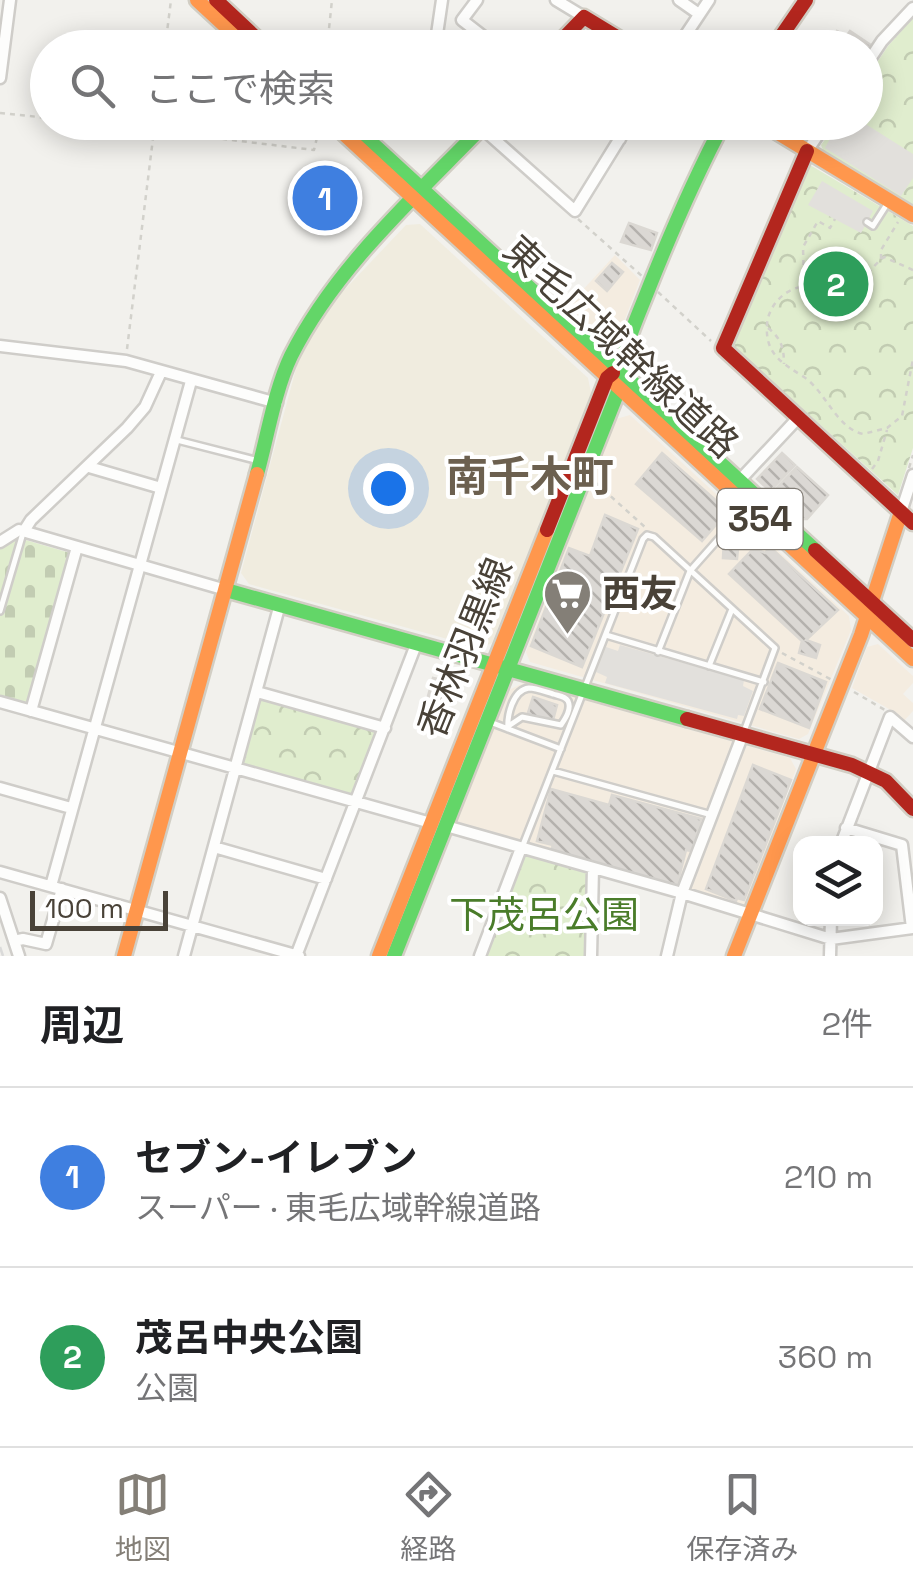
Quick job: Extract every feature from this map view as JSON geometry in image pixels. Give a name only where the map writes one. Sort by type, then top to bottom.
[{"type":"main road","points":[[197,0],[230,30]]},
{"type":"main road","points":[[216,0],[248,30]]},
{"type":"main road","points":[[785,30],[806,0]]},
{"type":"main road","points":[[571,30],[584,17],[605,30]]},
{"type":"main road","name":"東毛広域幹線道路","points":[[352,140],[739,480],[913,640]]},
{"type":"main road","name":"東毛広域幹線道路","points":[[366,140],[417,194]]},
{"type":"main road","points":[[124,956],[289,360],[314,314],[468,140]]},
{"type":"main road","name":"香林羽黒線","points":[[394,956],[438,825],[613,373],[715,140]]},
{"type":"main road","points":[[788,140],[888,204],[913,215]]},
{"type":"main road","points":[[807,152],[723,346],[913,523]]},
{"type":"main road","name":"香林羽黒線","points":[[378,956],[487,721],[501,665],[619,390],[613,373]]},
{"type":"main road","name":"東毛広域幹線道路","points":[[619,390],[913,659]]},
{"type":"main road","points":[[734,956],[816,754],[867,618],[901,512]]},
{"type":"main road","points":[[226,590],[816,754],[886,781],[913,809]]},
{"type":"street","points":[[0,78],[10,0]]},
{"type":"street","points":[[462,20],[477,0]]},
{"type":"street","points":[[556,0],[584,17]]},
{"type":"street","points":[[679,0],[699,14]]},
{"type":"street","points":[[689,30],[710,0]]},
{"type":"street","points":[[438,30],[443,4],[475,30]]},
{"type":"street","points":[[883,40],[913,8]]},
{"type":"street","points":[[498,140],[576,211],[619,140]]},
{"type":"street","points":[[807,152],[815,140]]},
{"type":"street","points":[[0,346],[126,362],[277,404]]},
{"type":"street","points":[[24,531],[145,407],[161,372]]},
{"type":"street","points":[[14,941],[46,944],[71,808],[191,380]]},
{"type":"street","points":[[739,480],[798,418]]},
{"type":"street","points":[[89,467],[161,488]]},
{"type":"street","points":[[901,512],[913,475]]},
{"type":"street","points":[[0,542],[14,530],[24,531],[226,590]]},
{"type":"street","points":[[31,711],[77,547]]},
{"type":"street","points":[[184,956],[280,604]]},
{"type":"street","points":[[0,872],[298,956],[417,642]]},
{"type":"street","points":[[257,692],[385,728]]},
{"type":"street","points":[[0,702],[682,892],[831,939],[913,928],[902,846],[846,828]]},
{"type":"street","points":[[843,836],[890,717],[913,737]]},
{"type":"street","points":[[668,956],[682,892],[743,734]]},
{"type":"street","points":[[0,788],[71,808]]},
{"type":"street","points":[[214,847],[326,879]]},
{"type":"street","points":[[480,956],[522,848]]},
{"type":"street","points":[[591,956],[593,868]]},
{"type":"street","points":[[0,898],[19,956]]},
{"type":"street","points":[[830,956],[831,926]]},
{"type":"lane","points":[[867,222],[874,226],[888,204]]},
{"type":"lane","points":[[174,439],[261,461]]},
{"type":"lane","points":[[658,652],[690,571],[747,506]]},
{"type":"lane","points":[[0,611],[24,531]]},
{"type":"lane","points":[[522,848],[646,536],[654,537],[775,648],[743,734]]},
{"type":"lane","points":[[709,666],[732,609]]},
{"type":"lane","points":[[606,635],[764,682]]},
{"type":"lane","points":[[526,689],[564,697],[568,703],[561,725],[522,717],[509,727],[506,720],[516,694],[526,689]]},
{"type":"lane","points":[[487,721],[561,749]]},
{"type":"lane","points":[[553,771],[712,815]]},
{"type":"path","points":[[167,30],[171,0]]},
{"type":"path","points":[[329,30],[332,0]]},
{"type":"path","points":[[0,113],[30,116]]},
{"type":"path","points":[[126,362],[153,140]]},
{"type":"path","points":[[230,140],[314,150],[317,140]]},
{"type":"path","points":[[881,260],[881,250],[902,217],[888,204]]},
{"type":"path","points":[[576,217],[644,278]]},
{"type":"path","points":[[804,286],[803,247],[818,221],[830,228],[835,220]]},
{"type":"path","points":[[913,270],[896,260],[881,260],[852,288],[839,292],[804,286],[792,289],[777,300],[767,326],[768,348],[820,391],[844,425],[854,432],[863,434],[887,428],[902,416],[913,359]]},
{"type":"path","points":[[658,292],[716,346]]},
{"type":"path","points":[[767,326],[784,349],[784,365]]},
{"type":"path","points":[[868,474],[878,462],[887,428]]},
{"type":"path","points":[[591,479],[647,529]]},
{"type":"path","points":[[775,648],[833,681]]},
{"type":"path","points":[[849,689],[887,711]]},
{"type":"shaded area","points":[[883,135],[913,154],[913,178],[901,196],[825,148],[829,140],[883,140]]},
{"type":"shaded area","points":[[822,181],[873,211],[861,233],[808,205]]},
{"type":"shaded area","points":[[420,224],[588,378],[591,393],[492,643],[480,648],[249,584],[241,573],[297,365],[313,333],[330,305],[406,225]]},
{"type":"shaded area","points":[[615,255],[640,280],[618,337],[603,341],[567,307]]},
{"type":"shaded area","points":[[630,415],[849,616],[851,630],[808,734],[799,739],[530,662],[526,652],[616,419]]},
{"type":"shaded area","points":[[878,644],[913,676],[913,683],[903,694],[913,703],[913,711],[903,722],[889,709],[852,688],[867,647]]},
{"type":"shaded area","points":[[620,645],[744,680],[743,686],[753,691],[744,716],[738,715],[737,719],[605,683],[607,677],[596,672],[606,647],[618,651]]},
{"type":"shaded area","points":[[523,683],[790,758],[796,769],[747,903],[459,827],[457,822],[507,691]]},
{"type":"green space","points":[[913,18],[913,205],[823,150],[821,145],[825,140],[883,140],[883,54]]},
{"type":"green space","points":[[810,165],[913,226],[913,448],[898,495],[735,348],[734,342]]},
{"type":"green space","points":[[12,536],[70,553],[28,702],[24,704],[0,698],[0,548]]},
{"type":"green space","points":[[258,698],[376,730],[354,793],[349,795],[243,765]]},
{"type":"green space","name":"下茂呂公園","points":[[526,854],[587,871],[587,956],[484,956]]},
{"type":"building","points":[[320,183],[335,185],[331,213],[315,211]]},
{"type":"building","points":[[629,223],[657,233],[651,250],[621,242]]},
{"type":"building","points":[[612,263],[623,272],[607,291],[596,281]]},
{"type":"building","points":[[662,453],[728,511],[702,541],[636,484]]},
{"type":"building","points":[[782,453],[795,465],[770,491],[757,479]]},
{"type":"building","points":[[797,467],[828,495],[807,519],[801,519],[772,493]]},
{"type":"building","points":[[605,515],[638,529],[582,667],[531,646],[569,548],[590,556]]},
{"type":"building","points":[[724,537],[739,539],[737,559],[723,558]]},
{"type":"building","points":[[770,547],[838,610],[806,640],[820,645],[816,658],[799,653],[802,641],[729,574],[754,548],[765,553]]},
{"type":"building","points":[[778,663],[826,682],[809,728],[760,709]]},
{"type":"building","points":[[433,678],[448,681],[443,700],[428,696]]},
{"type":"building","points":[[533,697],[557,705],[552,724],[527,716]]},
{"type":"building","points":[[753,765],[791,780],[744,900],[736,901],[706,889]]},
{"type":"building","points":[[551,789],[609,805],[612,795],[701,819],[692,851],[686,850],[677,885],[551,851],[553,845],[537,841]]},
{"type":"railway","points":[[0,947],[3,956]]},
{"type":"traffic: fast","points":[[369,140],[815,550]]},
{"type":"traffic: fast","points":[[257,474],[280,383],[310,323],[380,232],[469,140]]},
{"type":"traffic: fast","points":[[394,956],[619,389],[622,362],[635,323],[715,140]]},
{"type":"traffic: fast","points":[[226,590],[687,719]]},
{"type":"traffic: slow","points":[[197,0],[230,30]]},
{"type":"traffic: slow","points":[[351,140],[913,659]]},
{"type":"traffic: slow","points":[[790,140],[913,215]]},
{"type":"traffic: slow","points":[[124,956],[257,474]]},
{"type":"traffic: slow","points":[[734,956],[861,635],[901,512]]},
{"type":"traffic: slow","points":[[379,956],[547,530]]},
{"type":"traffic: jam","points":[[216,0],[248,30]]},
{"type":"traffic: jam","points":[[785,30],[806,0]]},
{"type":"traffic: jam","points":[[571,30],[584,17],[605,30]]},
{"type":"traffic: jam","points":[[807,151],[723,348],[913,523]]},
{"type":"traffic: jam","points":[[547,530],[607,378],[613,373]]},
{"type":"traffic: jam","points":[[815,550],[913,640]]},
{"type":"traffic: jam","points":[[687,719],[852,765],[886,781],[913,809]]},
{"type":"place","name":"セブン-イレブン","points":[[325,198]]},
{"type":"place","name":"茂呂中央公園","points":[[836,284]]},
{"type":"place","name":"西友","points":[[567,636]]},
{"type":"district","name":"南千木町","points":[[530,476]]}]
